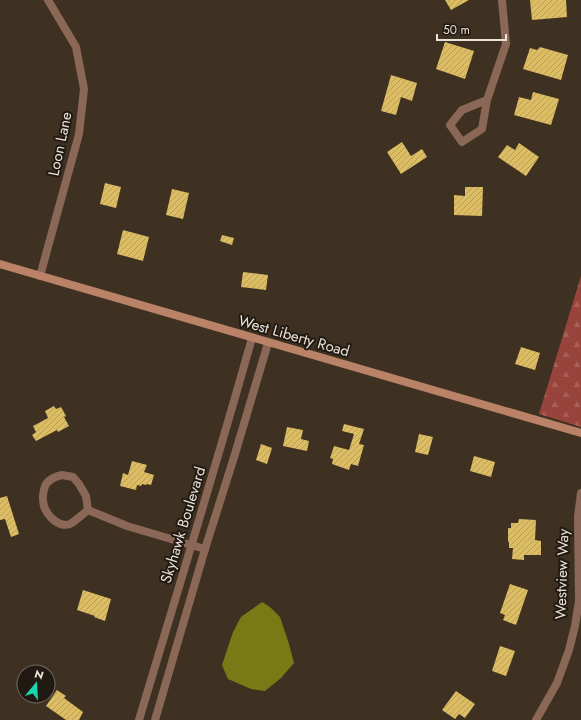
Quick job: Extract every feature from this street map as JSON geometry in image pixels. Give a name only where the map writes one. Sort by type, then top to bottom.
[{"type":"main road","name":"West Liberty Road","points":[[0,264],[581,433]]},
{"type":"street","name":"Loon Lane","points":[[40,276],[79,134],[84,89],[76,47],[48,0]]},
{"type":"street","points":[[487,100],[462,110],[450,125],[462,142],[482,129],[487,100],[506,44],[502,0]]},
{"type":"street","name":"Skyhawk Boulevard","points":[[139,720],[220,452],[252,338]]},
{"type":"street","name":"Skyhawk Boulevard","points":[[155,720],[205,549],[268,343]]},
{"type":"street","points":[[62,475],[73,477],[86,496],[88,510],[70,524],[61,524],[52,519],[44,507],[43,496],[46,484],[54,477],[62,475]]},
{"type":"street","name":"Westview Way","points":[[536,720],[556,683],[567,654],[575,626],[579,601],[578,517],[581,493]]},
{"type":"street","points":[[88,510],[127,526],[205,549]]},
{"type":"green space","points":[[581,276],[581,427],[539,414]]},
{"type":"shaded area","points":[[262,602],[270,607],[280,617],[294,663],[281,678],[265,691],[251,689],[228,679],[222,665],[233,632],[241,617]]},
{"type":"building","points":[[445,0],[469,0],[451,10]]},
{"type":"building","points":[[530,0],[566,0],[567,17],[532,20]]},
{"type":"building","points":[[445,42],[474,51],[465,79],[436,69]]},
{"type":"building","points":[[540,47],[568,55],[561,80],[523,69],[530,48],[537,50]]},
{"type":"building","points":[[391,75],[417,83],[412,101],[401,97],[396,115],[381,111]]},
{"type":"building","points":[[533,92],[559,99],[551,125],[514,115],[519,97],[531,100]]},
{"type":"building","points":[[402,142],[411,156],[422,149],[427,157],[401,174],[387,152]]},
{"type":"building","points":[[519,143],[539,157],[526,176],[498,157],[507,145],[515,150]]},
{"type":"building","points":[[105,183],[121,187],[116,208],[100,204]]},
{"type":"building","points":[[465,187],[483,187],[482,216],[454,215],[454,195],[465,196]]},
{"type":"building","points":[[172,189],[189,193],[183,219],[166,215]]},
{"type":"building","points":[[123,230],[149,237],[143,261],[117,254]]},
{"type":"building","points":[[222,235],[234,238],[232,245],[220,241]]},
{"type":"building","points":[[243,272],[268,275],[266,290],[241,287]]},
{"type":"building","points":[[521,347],[540,353],[535,370],[515,364]]},
{"type":"building","points":[[54,406],[56,409],[61,407],[69,426],[58,432],[57,430],[36,441],[32,435],[36,432],[33,426],[48,418],[45,411]]},
{"type":"building","points":[[344,424],[364,429],[359,444],[364,445],[358,466],[351,464],[349,470],[332,464],[333,459],[330,458],[334,446],[349,450],[354,434],[342,431]]},
{"type":"building","points":[[287,427],[303,430],[301,439],[309,441],[307,451],[283,446]]},
{"type":"building","points":[[419,434],[433,437],[428,455],[415,452]]},
{"type":"building","points":[[261,444],[272,448],[267,464],[256,460]]},
{"type":"building","points":[[474,456],[495,462],[491,477],[470,471]]},
{"type":"building","points":[[132,461],[147,465],[144,472],[154,475],[151,485],[137,485],[136,490],[120,486],[123,473],[128,475]]},
{"type":"building","points":[[7,496],[19,534],[11,537],[5,519],[0,520],[0,498]]},
{"type":"building","points":[[519,519],[536,520],[535,540],[541,541],[541,555],[524,555],[524,560],[512,559],[513,548],[509,548],[508,528],[511,528],[511,523],[518,523]]},
{"type":"building","points":[[510,584],[528,590],[516,625],[503,620],[505,615],[500,613]]},
{"type":"building","points":[[83,590],[111,599],[105,621],[77,610]]},
{"type":"building","points":[[500,646],[515,651],[506,676],[492,671]]},
{"type":"building","points":[[57,690],[66,696],[64,698],[83,712],[79,720],[66,720],[46,706],[47,704],[56,704]]},
{"type":"building","points":[[456,691],[475,704],[465,718],[459,714],[455,719],[442,710]]}]
